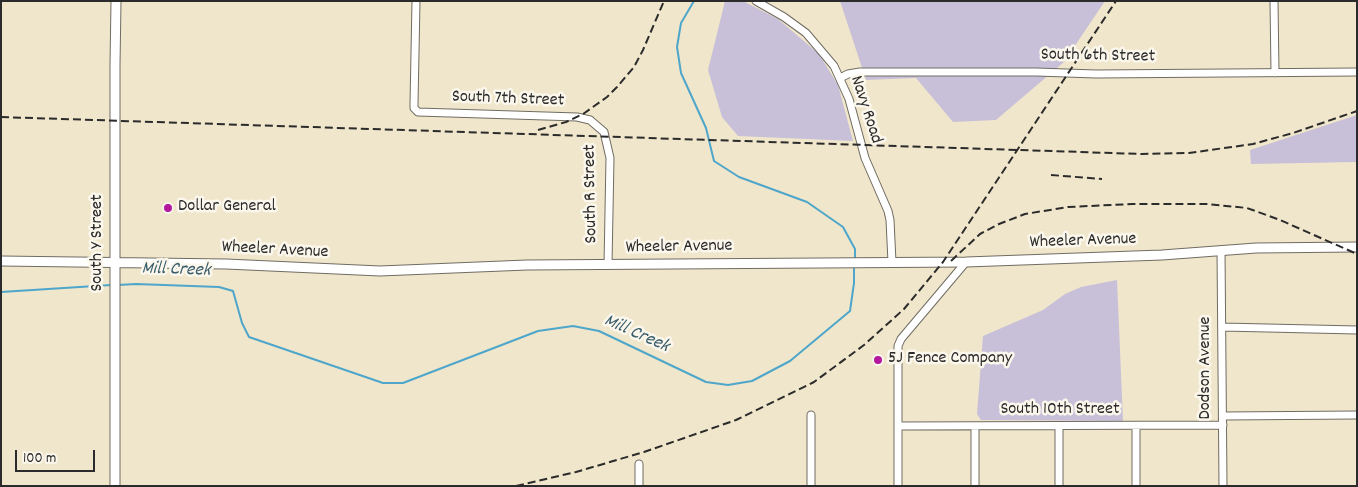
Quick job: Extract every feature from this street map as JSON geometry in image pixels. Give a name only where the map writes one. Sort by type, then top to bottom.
[{"type":"main road","name":"South Y Street","points":[[115,486],[116,1]]},
{"type":"main road","name":"Wheeler Avenue","points":[[1,261],[115,266],[226,264],[372,271],[527,265],[966,262],[1148,256],[1264,248],[1357,247]]},
{"type":"street","name":"South 7th Street","points":[[416,1],[414,104],[416,110],[422,113],[577,117],[590,120],[598,126]]},
{"type":"street","name":"Navy Road","points":[[756,1],[784,17],[806,33],[830,60],[840,78],[849,99],[865,158],[888,211],[892,262]]},
{"type":"street","points":[[1274,1],[1275,73]]},
{"type":"street","name":"South 6th Street","points":[[840,78],[848,74],[860,72],[1096,74],[1357,72]]},
{"type":"street","name":"South R Street","points":[[598,126],[606,137],[610,158],[608,265]]},
{"type":"street","name":"Dodson Avenue","points":[[1221,250],[1223,486]]},
{"type":"street","points":[[898,486],[897,350],[899,342],[966,262]]},
{"type":"street","points":[[1222,328],[1357,330]]},
{"type":"street","points":[[811,415],[811,486]]},
{"type":"street","points":[[1223,416],[1357,415]]},
{"type":"street","name":"South 10th Street","points":[[898,426],[1223,425]]},
{"type":"street","points":[[975,426],[975,486]]},
{"type":"street","points":[[1059,426],[1059,486]]},
{"type":"street","points":[[1136,426],[1136,486]]},
{"type":"street","points":[[639,464],[639,486]]},
{"type":"shaded area","points":[[725,1],[743,1],[778,19],[819,54],[838,85],[853,141],[738,136],[722,117],[708,70]]},
{"type":"shaded area","points":[[840,1],[1105,1],[1064,62],[996,120],[953,122],[916,78],[866,80]]},
{"type":"shaded area","points":[[1357,115],[1357,162],[1251,164],[1250,150]]},
{"type":"shaded area","points":[[1117,280],[1123,421],[981,420],[977,414],[983,336],[1043,310],[1065,294],[1081,287]]},
{"type":"waterway","name":"Mill Creek","points":[[694,1],[681,23],[677,47],[681,73],[706,128],[714,161],[739,177],[807,202],[843,227],[855,249],[855,259]]},
{"type":"waterway","name":"Mill Creek","points":[[118,285],[219,287],[233,291],[242,323],[249,337],[383,383],[403,383],[538,331],[573,326],[599,331],[706,382],[728,385],[752,381],[790,361],[850,311],[854,267]]},
{"type":"waterway","name":"Mill Creek","points":[[1,292],[111,285]]},
{"type":"railway","points":[[538,130],[566,122],[583,114],[607,97],[617,87],[634,67],[664,1]]},
{"type":"railway","points":[[516,486],[576,472],[644,452],[736,420],[814,382],[864,345],[904,309],[943,262],[1116,1]]},
{"type":"railway","points":[[1,117],[1142,154],[1189,153],[1253,144],[1293,133],[1357,111]]},
{"type":"railway","points":[[1051,175],[1102,179]]},
{"type":"railway","points":[[951,261],[980,234],[1025,214],[1068,207],[1132,204],[1207,204],[1247,208],[1280,220],[1357,254]]},
{"type":"place","name":"Dollar General","points":[[168,208]]},
{"type":"place","name":"5J Fence Company","points":[[878,360]]}]
